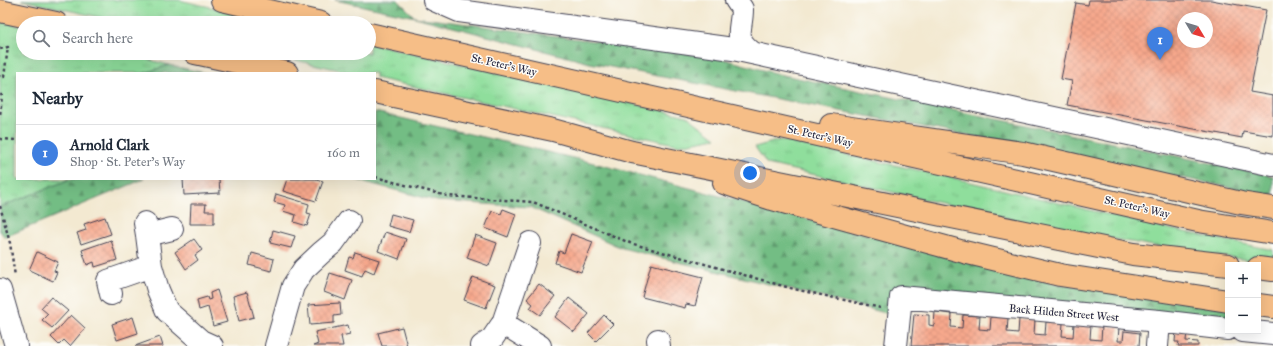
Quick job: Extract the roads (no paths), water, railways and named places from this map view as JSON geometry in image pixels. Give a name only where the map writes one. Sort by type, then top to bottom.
[{"type":"highway","points":[[222,0],[291,16]]},
{"type":"highway","points":[[0,11],[23,16]]},
{"type":"highway","name":"St. Peter's Way","points":[[376,36],[1198,221],[1273,233]]},
{"type":"highway","points":[[227,60],[282,72]]},
{"type":"highway","points":[[376,92],[553,130],[632,152],[772,199],[964,252],[1060,276],[1225,301]]},
{"type":"highway","points":[[764,124],[809,122],[1023,153],[1233,201],[1273,208]]},
{"type":"highway","points":[[632,152],[1134,254],[1225,265]]},
{"type":"highway","points":[[1261,268],[1273,270]]},
{"type":"highway","points":[[1261,306],[1273,307]]},
{"type":"street","points":[[434,0],[459,11],[733,49],[1273,165]]},
{"type":"street","points":[[736,0],[742,9],[740,37],[742,43],[753,53]]},
{"type":"street","points":[[276,346],[292,286],[304,269],[320,253],[333,243],[349,221]]},
{"type":"street","points":[[172,229],[146,229],[151,266],[158,290],[167,311],[204,344]]},
{"type":"street","points":[[482,346],[492,339],[503,323],[530,243]]},
{"type":"street","points":[[111,294],[108,281],[151,266]]},
{"type":"street","points":[[5,286],[16,346]]},
{"type":"street","name":"Back Hilden Street West","points":[[896,346],[900,304],[1159,322],[1225,329]]},
{"type":"street","points":[[1157,346],[1159,322]]},
{"type":"street","points":[[503,323],[540,346]]},
{"type":"street","points":[[1261,333],[1273,334]]},
{"type":"place","name":"Arnold Clark","points":[[1160,60]]}]
